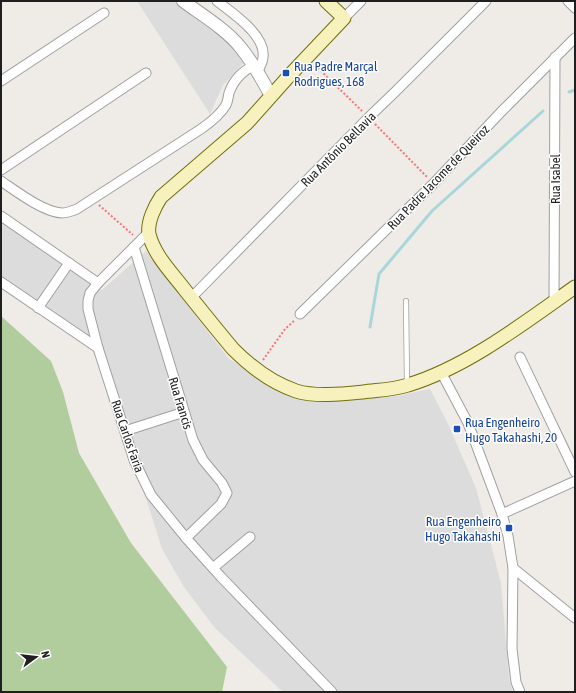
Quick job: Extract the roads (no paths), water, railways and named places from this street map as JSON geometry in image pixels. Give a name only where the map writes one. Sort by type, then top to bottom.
[{"type":"main road","points":[[326,1],[344,18],[247,123],[161,197],[156,204],[141,240],[154,247],[166,266],[233,350],[246,362],[280,384],[291,389],[314,394],[355,393],[407,386],[441,372],[509,333],[575,287]]},
{"type":"street","points":[[183,1],[241,47],[256,68],[271,96]]},
{"type":"street","points":[[1,181],[30,201],[52,211],[63,213],[77,209],[202,129],[217,117],[226,104],[235,81],[242,73],[256,68],[263,57],[263,50],[254,32],[217,1]]},
{"type":"street","points":[[344,18],[361,1]]},
{"type":"street","name":"Rua Antônio Bellavia","points":[[191,298],[368,117],[486,1]]},
{"type":"street","points":[[568,1],[575,8]]},
{"type":"street","points":[[1,81],[104,13]]},
{"type":"street","name":"Rua Padre Jacome de Queiroz","points":[[300,314],[433,184],[575,38]]},
{"type":"street","name":"Rua Isabel","points":[[554,302],[555,57]]},
{"type":"street","points":[[1,170],[146,73]]},
{"type":"street","points":[[1,216],[98,283]]},
{"type":"street","name":"Rua Carlos Faria","points":[[141,240],[98,283],[90,294],[88,300],[88,309],[98,348],[134,460],[151,495],[186,538],[332,692]]},
{"type":"street","name":"Rua Francis","points":[[141,240],[184,412],[197,449],[203,460],[222,483],[227,493],[221,504],[186,538]]},
{"type":"street","points":[[38,308],[69,263]]},
{"type":"street","points":[[1,282],[98,348]]},
{"type":"street","points":[[520,357],[575,472]]},
{"type":"street","points":[[441,372],[468,423],[502,514],[508,536],[513,568],[512,649],[516,682],[520,692]]},
{"type":"street","points":[[125,431],[184,412]]},
{"type":"street","points":[[502,514],[575,481]]},
{"type":"street","points":[[213,568],[250,537]]},
{"type":"street","points":[[513,568],[575,618]]},
{"type":"lane","points":[[406,301],[407,386]]},
{"type":"waterway","points":[[569,92],[575,90]]},
{"type":"waterway","points":[[370,327],[379,274],[432,211],[543,111]]},
{"type":"place","name":"Rua Padre Marçal Rodrigues, 168","points":[[286,73]]},
{"type":"place","name":"Rua Engenheiro Hugo Takahashi, 20","points":[[457,429]]},
{"type":"place","name":"Rua Engenheiro Hugo Takahashi","points":[[509,528]]}]
